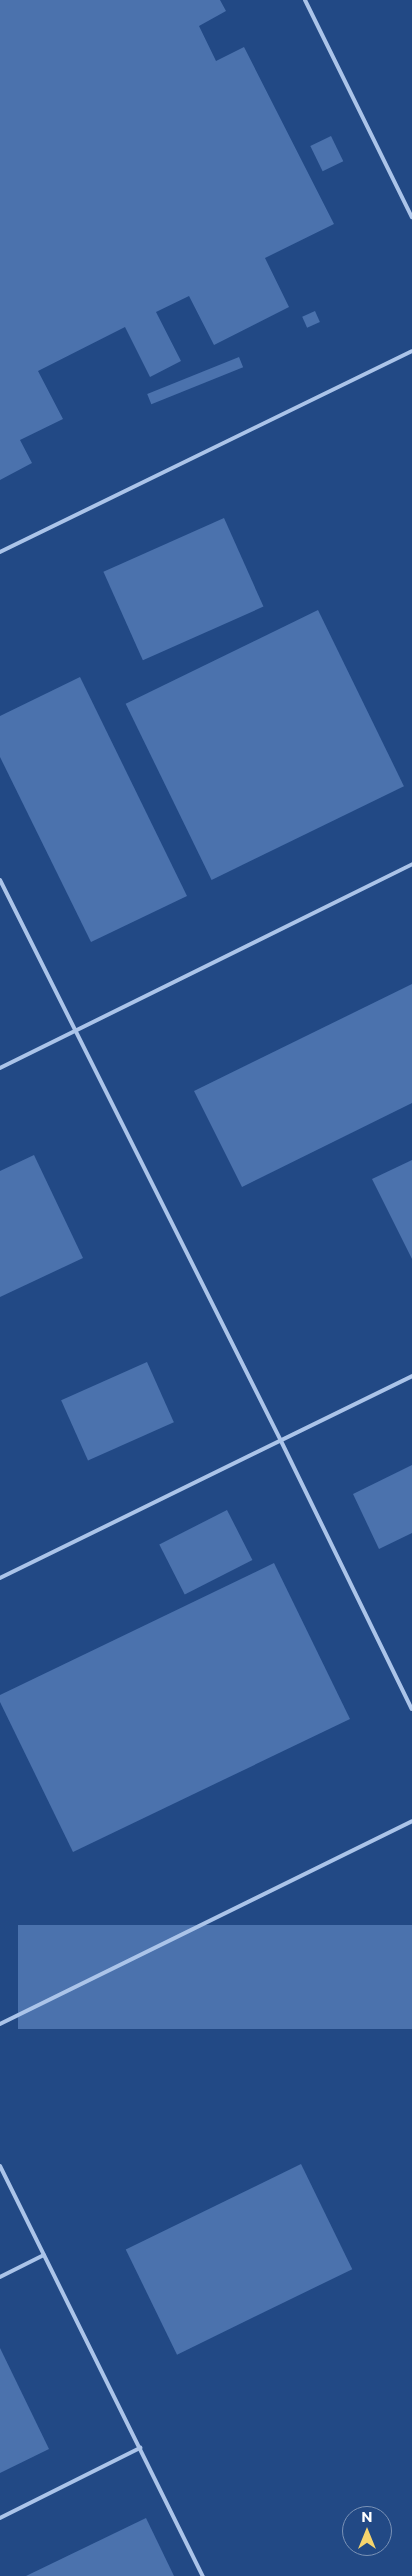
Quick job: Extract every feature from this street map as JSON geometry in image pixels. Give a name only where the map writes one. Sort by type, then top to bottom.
[{"type":"lane","points":[[305,0],[412,217]]},
{"type":"lane","points":[[0,552],[412,351]]},
{"type":"lane","points":[[0,1068],[412,864]]},
{"type":"lane","points":[[0,880],[281,1441],[412,1710]]},
{"type":"lane","points":[[0,1578],[412,1376]]},
{"type":"lane","points":[[0,2024],[412,1821]]},
{"type":"lane","points":[[0,2166],[203,2576]]},
{"type":"lane","points":[[0,2277],[44,2255]]},
{"type":"lane","points":[[0,2518],[140,2448]]},
{"type":"building","points":[[0,0],[220,0],[226,11],[199,26],[216,61],[244,47],[334,224],[265,258],[289,307],[214,345],[189,296],[156,312],[181,361],[150,377],[125,327],[38,371],[63,419],[20,440],[32,463],[0,480]]},
{"type":"building","points":[[331,136],[343,161],[323,171],[310,146]]},
{"type":"building","points":[[315,311],[320,322],[307,328],[302,317]]},
{"type":"building","points":[[239,357],[243,367],[151,404],[147,394]]},
{"type":"building","points":[[224,518],[263,607],[143,660],[103,572]]},
{"type":"building","points":[[318,610],[404,786],[212,880],[126,704]]},
{"type":"building","points":[[80,677],[187,896],[91,942],[0,757],[0,716]]},
{"type":"building","points":[[412,984],[412,1103],[242,1187],[194,1091]]},
{"type":"building","points":[[34,1155],[83,1258],[0,1297],[0,1171]]},
{"type":"building","points":[[412,1160],[412,1259],[372,1179]]},
{"type":"building","points":[[147,1362],[174,1422],[88,1461],[61,1400]]},
{"type":"building","points":[[412,1465],[412,1533],[379,1549],[353,1494]]},
{"type":"building","points":[[227,1510],[252,1560],[185,1594],[159,1545]]},
{"type":"building","points":[[274,1563],[350,1719],[73,1852],[0,1702],[0,1695]]},
{"type":"building","points":[[18,1925],[412,1925],[412,2029],[18,2029]]},
{"type":"building","points":[[301,2164],[352,2269],[177,2355],[126,2249]]},
{"type":"building","points":[[0,2348],[49,2449],[0,2473]]},
{"type":"building","points":[[146,2518],[174,2576],[26,2576]]}]
